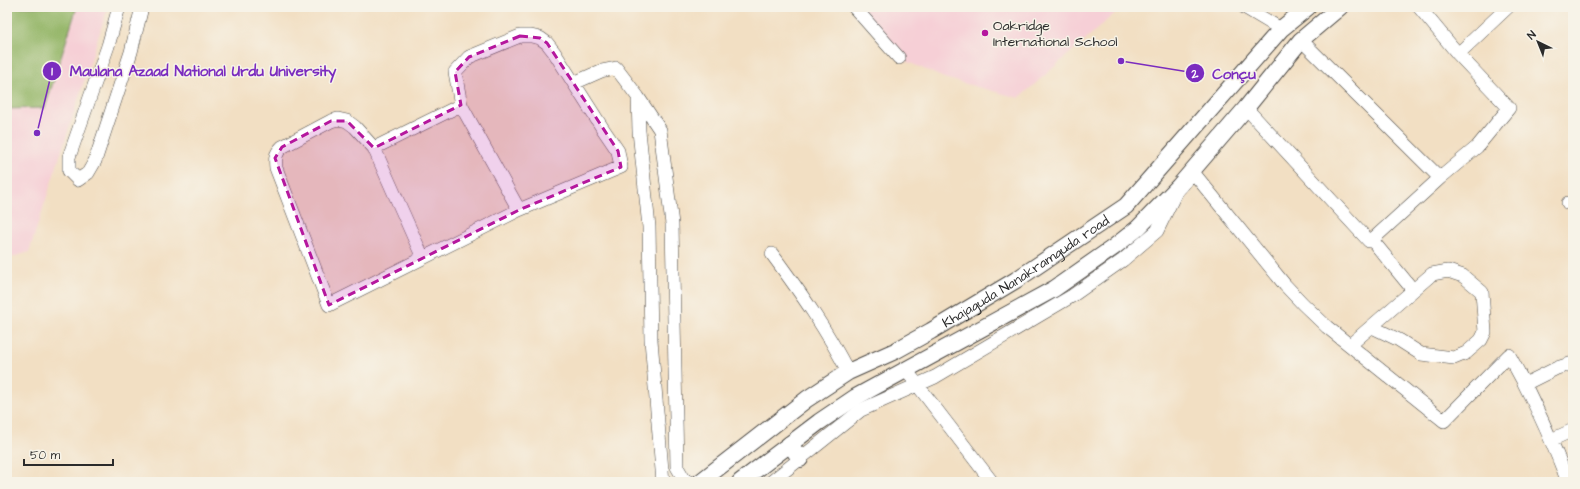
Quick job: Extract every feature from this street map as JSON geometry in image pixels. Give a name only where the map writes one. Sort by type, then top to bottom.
[{"type":"main road","name":"Khajaguda Nanakramguda road","points":[[700,482],[807,399],[848,372],[895,351],[1016,280],[1126,206],[1281,29],[1308,7]]},
{"type":"main road","name":"Khajaguda Nanakramguda road","points":[[740,482],[819,422],[856,397],[1054,289],[1138,228],[1179,186],[1246,108],[1301,40],[1340,7]]},
{"type":"main road","points":[[790,444],[800,459]]},
{"type":"street","points":[[119,7],[108,46],[69,157],[69,171],[78,180],[88,173],[95,160],[131,52],[142,7]]},
{"type":"street","points":[[854,7],[899,58]]},
{"type":"street","points":[[1244,7],[1281,29]]},
{"type":"street","points":[[1372,240],[1440,178],[1477,147],[1510,108],[1458,54],[1419,7]]},
{"type":"street","points":[[1458,54],[1508,7]]},
{"type":"street","points":[[423,258],[374,148],[354,127],[347,122],[338,120],[330,121],[282,147],[276,152],[276,168],[329,305],[423,258],[519,210],[621,167],[618,151],[547,43],[540,38],[520,36],[469,56],[455,72],[461,105],[519,210]]},
{"type":"street","points":[[1301,40],[1440,178]]},
{"type":"street","points":[[575,86],[604,76],[616,68],[660,130],[672,224],[677,467],[684,479],[689,482]]},
{"type":"street","points":[[638,97],[639,131],[649,226],[651,340],[663,482]]},
{"type":"street","points":[[374,148],[461,105]]},
{"type":"street","points":[[1246,108],[1369,240],[1372,240],[1413,290]]},
{"type":"street","points":[[1192,171],[1285,285],[1327,327],[1444,421],[1508,355],[1525,384],[1551,440],[1568,482]]},
{"type":"street","points":[[771,482],[861,410],[935,377],[1072,296],[1123,260],[1157,231],[1179,186]]},
{"type":"street","points":[[772,254],[797,288],[839,354],[848,372]]},
{"type":"street","points":[[1350,345],[1432,274],[1448,271],[1463,276],[1482,292],[1485,332],[1481,340],[1466,354],[1454,358],[1421,354],[1399,340],[1372,327]]},
{"type":"street","points":[[1525,384],[1557,368],[1573,363]]},
{"type":"street","points":[[906,370],[992,482]]},
{"type":"street","points":[[1551,440],[1573,430]]},
{"type":"highlighted area","points":[[520,36],[540,38],[547,43],[618,151],[621,167],[519,210],[329,305],[275,158],[282,147],[331,121],[347,121],[374,148],[461,105],[455,72],[469,57]]},
{"type":"shaded area","points":[[7,7],[108,7],[29,252],[7,259]]},
{"type":"shaded area","name":"Oakridge International School","points":[[855,7],[1122,7],[1019,98],[944,78],[899,58]]},
{"type":"green space","points":[[7,7],[77,7],[45,108],[7,109]]},
{"type":"place","name":"Oakridge International School","points":[[985,33]]},
{"type":"place","name":"Conçu","points":[[1121,61]]},
{"type":"place","name":"Maulana Azaad National Urdu University","points":[[37,133]]}]
